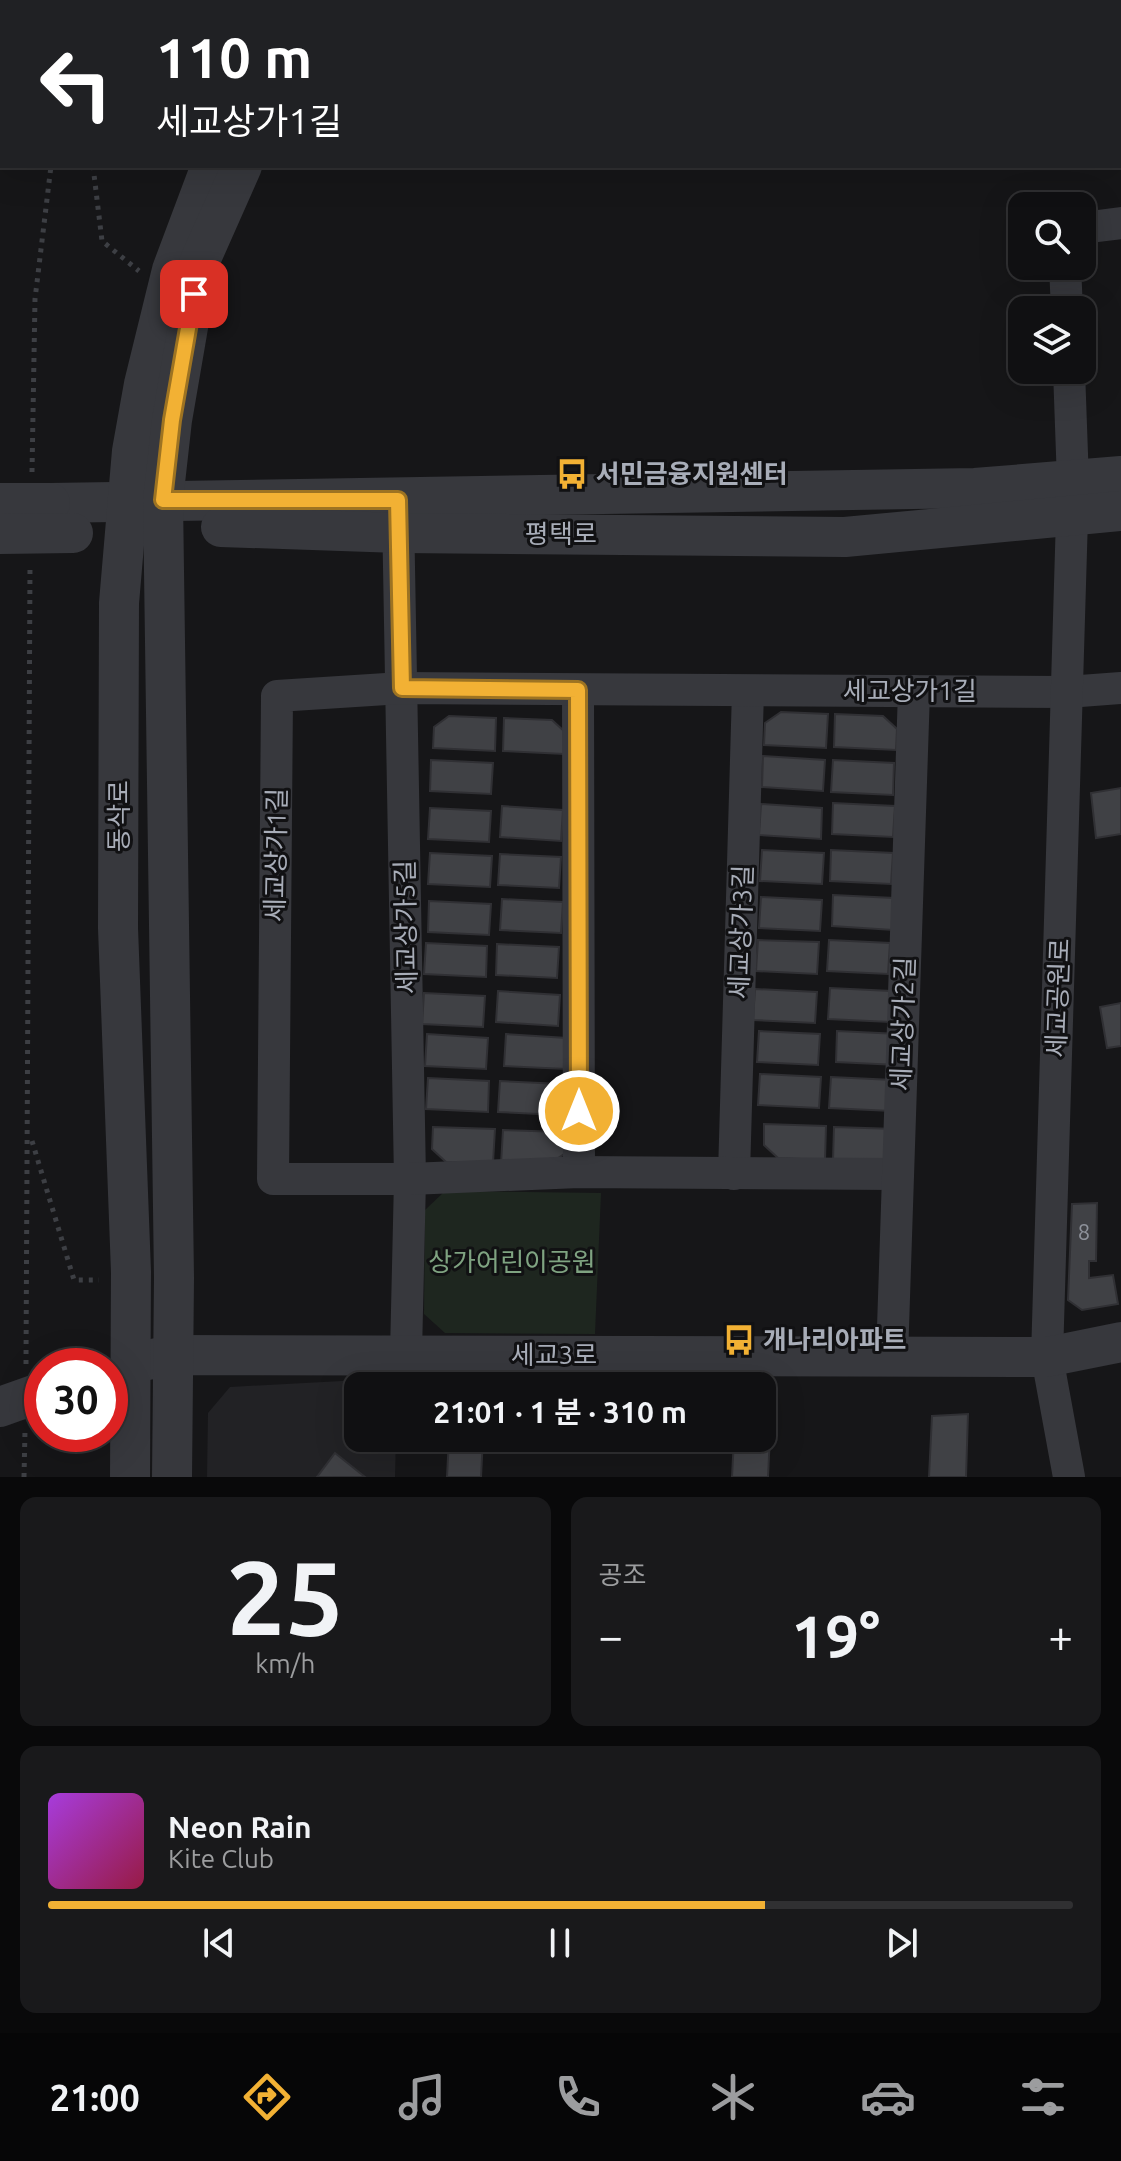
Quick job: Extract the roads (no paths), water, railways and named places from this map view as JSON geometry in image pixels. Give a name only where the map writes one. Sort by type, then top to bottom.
[{"type":"street","name":"동삭로","points":[[172,1477],[174,1355],[164,757],[146,514],[132,451],[170,284],[210,168]]},
{"type":"street","name":"동삭로","points":[[122,1348],[131,1279],[118,928],[119,603],[172,420],[199,263],[241,168]]},
{"type":"street","points":[[1096,226],[1121,223]]},
{"type":"street","name":"세교공원로","points":[[1069,384],[1072,499],[1047,1357],[1069,1477]]},
{"type":"street","name":"평택로","points":[[1072,499],[1121,476]]},
{"type":"street","name":"평택로","points":[[0,534],[39,506],[146,514],[398,516],[975,488],[1072,499],[1121,511]]},
{"type":"street","name":"세교상가5길","points":[[398,516],[410,1179],[406,1354]]},
{"type":"street","name":"세교상가1길","points":[[898,1174],[579,1172],[410,1179],[273,1179],[277,696],[402,688],[1067,692],[1121,688]]},
{"type":"street","points":[[578,690],[579,1172]]},
{"type":"street","name":"세교상가3길","points":[[734,1174],[748,691]]},
{"type":"street","name":"세교상가2길","points":[[892,1358],[914,691]]},
{"type":"street","name":"세교3로","points":[[128,1364],[174,1355],[1047,1357],[1121,1342]]},
{"type":"street","name":"동삭로","points":[[128,1452],[130,1477]]},
{"type":"place","name":"서민금융지원센터","points":[[572,474]]},
{"type":"place","name":"개나리아파트","points":[[739,1340]]},
{"type":"park label","name":"상가어린이공원","points":[[512,1262]]}]
